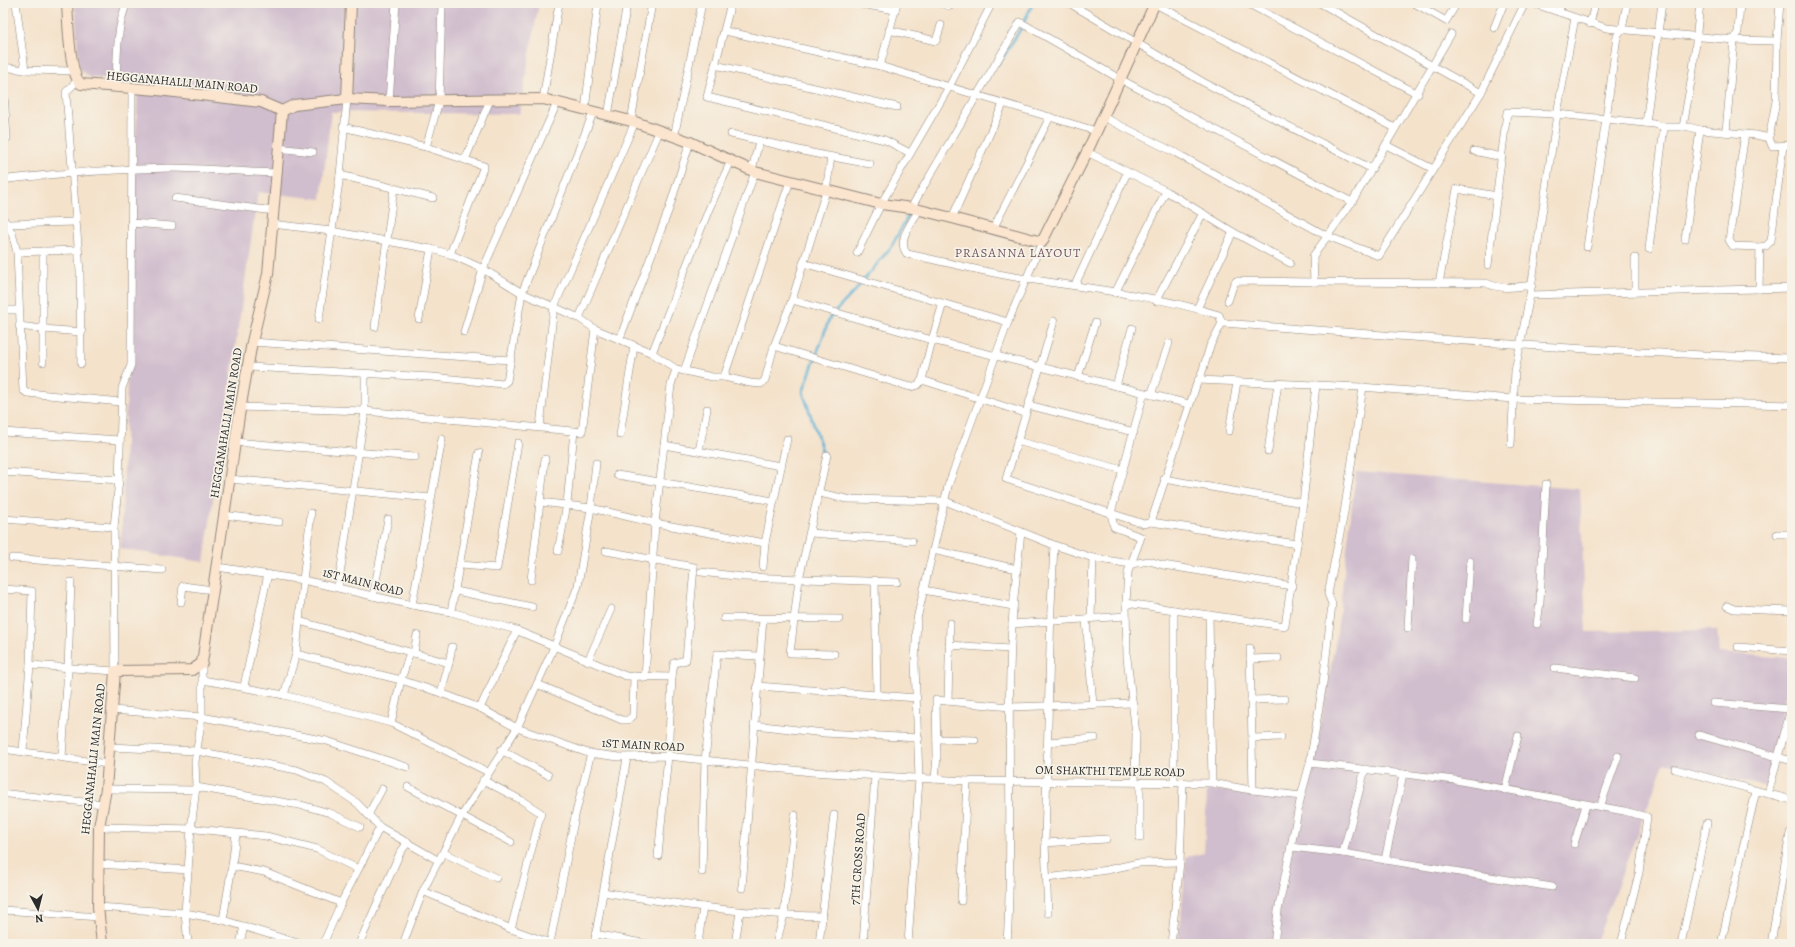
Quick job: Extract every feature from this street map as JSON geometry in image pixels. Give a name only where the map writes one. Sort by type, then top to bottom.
[{"type":"main road","points":[[67,3],[73,70],[77,81]]},
{"type":"main road","points":[[347,99],[351,3]]},
{"type":"main road","points":[[282,111],[294,105],[347,99],[389,102],[543,99],[557,104],[633,122],[690,142],[753,171],[826,191],[881,204],[915,209],[1042,242],[1103,118],[1154,3]]},
{"type":"main road","name":"HEGGANAHALLI MAIN ROAD","points":[[77,81],[84,85],[132,88],[261,102],[282,111],[268,274],[252,342],[240,407],[202,663],[192,670],[115,671],[106,789],[99,827],[98,912],[102,944]]},
{"type":"street","points":[[16,3],[25,70]]},
{"type":"street","points":[[116,88],[118,50],[123,11],[127,3]]},
{"type":"street","points":[[389,102],[396,3]]},
{"type":"street","points":[[426,147],[439,101],[442,3]]},
{"type":"street","points":[[543,99],[559,3]]},
{"type":"street","points":[[248,367],[503,384],[507,381],[522,292],[589,111],[598,3]]},
{"type":"street","points":[[608,116],[627,3]]},
{"type":"street","points":[[540,426],[554,307],[633,122],[652,3]]},
{"type":"street","points":[[674,137],[702,3]]},
{"type":"street","points":[[731,3],[725,32],[707,96],[885,140],[910,154]]},
{"type":"street","points":[[855,3],[896,7],[880,66]]},
{"type":"street","points":[[939,3],[950,6]]},
{"type":"street","points":[[857,252],[881,204],[949,87],[992,3]]},
{"type":"street","points":[[1068,3],[1203,82],[1372,169]]},
{"type":"street","points":[[1154,3],[1395,128]]},
{"type":"street","points":[[1247,3],[1418,94]]},
{"type":"street","points":[[1320,3],[1481,93]]},
{"type":"street","points":[[1414,3],[1446,21],[1457,3]]},
{"type":"street","points":[[1494,28],[1504,3]]},
{"type":"street","points":[[1103,118],[1176,153],[1327,236],[1379,256],[1481,93],[1525,3]]},
{"type":"street","points":[[1532,3],[1590,24],[1606,28],[1734,40],[1777,41]]},
{"type":"street","points":[[1559,12],[1561,3]]},
{"type":"street","points":[[1590,24],[1595,3]]},
{"type":"street","points":[[1587,247],[1617,36],[1622,29],[1627,3]]},
{"type":"street","points":[[1646,123],[1649,90],[1659,33],[1662,3]]},
{"type":"street","points":[[1683,127],[1697,37],[1700,3]]},
{"type":"street","points":[[1726,132],[1734,40],[1738,32],[1740,3]]},
{"type":"street","points":[[1780,3],[1777,41],[1776,101],[1769,138],[1772,146],[1792,145]]},
{"type":"street","points":[[1511,444],[1515,371],[1532,285],[1556,114],[1575,18]]},
{"type":"street","points":[[1151,522],[1164,479],[1178,446],[1189,404],[1198,380],[1200,379],[1210,346],[1222,323],[1219,315],[1197,309],[1075,285],[1025,278],[907,254],[902,248],[902,241],[915,209],[980,95],[1023,24],[1120,79],[1352,202]]},
{"type":"street","points":[[889,30],[936,41],[941,25]]},
{"type":"street","points":[[725,32],[880,66],[1096,131]]},
{"type":"street","points":[[1314,282],[1314,256],[1352,202],[1395,128],[1418,94],[1452,34]]},
{"type":"street","points":[[716,65],[897,107]]},
{"type":"street","points":[[3,67],[25,70],[73,70]]},
{"type":"street","points":[[3,80],[7,138]]},
{"type":"street","points":[[77,81],[66,92],[78,250],[82,332],[81,364]]},
{"type":"street","points":[[30,665],[68,669],[115,671],[114,527],[119,480],[119,440],[122,388],[131,365],[132,88]]},
{"type":"street","points":[[319,319],[340,175],[343,127],[347,99]]},
{"type":"street","points":[[465,160],[490,100]]},
{"type":"street","points":[[464,332],[483,269],[557,104]]},
{"type":"street","points":[[952,218],[1003,104]]},
{"type":"street","points":[[1488,265],[1507,112],[1556,114],[1646,123],[1664,127],[1683,127],[1769,138]]},
{"type":"street","points":[[993,229],[1050,117]]},
{"type":"street","points":[[343,127],[426,147],[484,166],[450,254]]},
{"type":"street","points":[[1649,249],[1664,127]]},
{"type":"street","points":[[1685,239],[1700,130]]},
{"type":"street","points":[[579,318],[659,132]]},
{"type":"street","points":[[731,134],[831,157],[870,164]]},
{"type":"street","points":[[1745,134],[1729,240],[1733,246],[1760,247],[1766,246],[1771,241],[1783,146]]},
{"type":"street","points":[[684,371],[753,171],[759,141]]},
{"type":"street","points":[[620,338],[669,209],[690,142]]},
{"type":"street","points":[[1386,145],[1434,169]]},
{"type":"street","points":[[278,148],[313,152]]},
{"type":"street","points":[[1474,151],[1502,157]]},
{"type":"street","points":[[1087,152],[1166,191],[1233,232],[1290,264]]},
{"type":"street","points":[[272,224],[331,231],[431,249],[450,254],[483,269],[522,292],[579,318],[595,329],[620,338],[634,346],[652,353],[676,369],[712,377],[724,377],[761,384],[765,380],[774,346],[792,300],[826,191],[831,157]]},
{"type":"street","points":[[652,353],[709,209],[731,161]]},
{"type":"street","points":[[3,184],[8,179],[72,172],[131,169],[172,168],[276,173]]},
{"type":"street","points":[[1075,285],[1127,173]]},
{"type":"street","points":[[340,175],[433,198]]},
{"type":"street","points":[[724,377],[790,181]]},
{"type":"street","points":[[376,327],[394,188]]},
{"type":"street","points":[[1439,283],[1457,189],[1497,196]]},
{"type":"street","points":[[1115,293],[1166,191]]},
{"type":"street","points":[[175,198],[274,211]]},
{"type":"street","points":[[1156,301],[1203,213]]},
{"type":"street","points":[[76,222],[5,221],[15,240],[17,252],[22,386],[25,392],[121,402]]},
{"type":"street","points":[[131,223],[172,226]]},
{"type":"street","points":[[1197,309],[1233,232]]},
{"type":"street","points":[[908,944],[919,779],[916,619],[948,486],[1008,322],[1025,278],[1042,242]]},
{"type":"street","points":[[1759,289],[1760,247]]},
{"type":"street","points":[[418,319],[431,249]]},
{"type":"street","points":[[17,252],[78,250]]},
{"type":"street","points":[[43,251],[43,362]]},
{"type":"street","points":[[1635,258],[1635,292]]},
{"type":"street","points":[[803,263],[1008,322]]},
{"type":"street","points":[[1228,301],[1233,286],[1236,282],[1486,283],[1492,286],[1509,288],[1532,285]]},
{"type":"street","points":[[1530,295],[1792,288]]},
{"type":"street","points":[[792,300],[932,340],[1189,404]]},
{"type":"street","points":[[774,346],[910,387],[918,385],[922,380],[943,303]]},
{"type":"street","points":[[3,310],[18,310]]},
{"type":"street","points":[[1054,321],[1006,479],[1144,524],[1151,522],[1297,544]]},
{"type":"street","points":[[1078,377],[1095,322]]},
{"type":"street","points":[[1222,323],[1520,345],[1721,356],[1792,358]]},
{"type":"street","points":[[19,326],[82,332]]},
{"type":"street","points":[[1116,386],[1132,328]]},
{"type":"street","points":[[240,407],[365,411],[540,426],[582,432],[595,329]]},
{"type":"street","points":[[252,342],[510,360]]},
{"type":"street","points":[[1140,838],[1136,734],[1127,658],[1126,603],[1131,564],[1141,537],[1114,527],[1111,513],[1134,432],[1169,343]]},
{"type":"street","points":[[620,435],[634,346]]},
{"type":"street","points":[[645,678],[655,524],[671,385],[676,369]]},
{"type":"street","points":[[338,587],[354,491],[358,452],[365,411],[365,374]]},
{"type":"street","points":[[1200,379],[1363,387],[1513,399],[1792,405]]},
{"type":"street","points":[[922,380],[980,400],[1025,413]]},
{"type":"street","points":[[1229,430],[1237,382]]},
{"type":"street","points":[[1268,452],[1278,383]]},
{"type":"street","points":[[1126,603],[1285,626],[1303,503],[1316,385]]},
{"type":"street","points":[[1274,944],[1278,911],[1301,796],[1310,763],[1323,683],[1332,604],[1328,594],[1344,514],[1363,387]]},
{"type":"street","points":[[1028,405],[1134,432]]},
{"type":"street","points":[[699,451],[707,409]]},
{"type":"street","points":[[558,551],[567,504],[574,431]]},
{"type":"street","points":[[3,432],[119,440]]},
{"type":"street","points":[[412,605],[442,439]]},
{"type":"street","points":[[763,567],[765,543],[787,439]]},
{"type":"street","points":[[1017,441],[1123,470]]},
{"type":"street","points":[[235,442],[414,457]]},
{"type":"street","points":[[461,564],[497,568],[518,443]]},
{"type":"street","points":[[664,445],[781,466]]},
{"type":"street","points":[[451,612],[461,564],[480,453]]},
{"type":"street","points":[[827,455],[811,533],[799,579],[790,653],[834,654]]},
{"type":"street","points":[[531,580],[545,459]]},
{"type":"street","points":[[403,944],[423,891],[444,854],[461,817],[501,750],[517,728],[554,647],[578,586],[592,508],[596,463]]},
{"type":"street","points":[[3,472],[119,480]]},
{"type":"street","points":[[617,475],[774,501]]},
{"type":"street","points":[[229,479],[431,498]]},
{"type":"street","points":[[1164,479],[1303,503]]},
{"type":"street","points":[[1537,624],[1540,602],[1546,484]]},
{"type":"street","points":[[819,493],[847,498],[945,501],[1054,545],[1093,558],[1131,564],[1150,560],[1163,565],[1292,586]]},
{"type":"street","points":[[540,502],[592,508],[655,524],[765,543]]},
{"type":"street","points":[[284,695],[296,654],[302,580],[311,513]]},
{"type":"street","points":[[224,515],[279,522]]},
{"type":"street","points":[[3,519],[114,527]]},
{"type":"street","points":[[374,596],[388,519]]},
{"type":"street","points":[[1007,944],[1009,909],[1010,648],[1021,532]]},
{"type":"street","points":[[811,533],[912,541]]},
{"type":"street","points":[[1777,534],[1792,534]]},
{"type":"street","points":[[1048,913],[1045,843],[1054,545]]},
{"type":"street","points":[[933,550],[1017,569]]},
{"type":"street","points":[[606,551],[694,567],[686,660],[674,663],[672,677],[668,756],[658,856]]},
{"type":"street","points":[[12,558],[162,570]]},
{"type":"street","points":[[1093,558],[1089,619],[1093,705]]},
{"type":"street","points":[[1408,628],[1412,559]]},
{"type":"street","points":[[1466,620],[1470,561]]},
{"type":"street","name":"1ST MAIN ROAD","points":[[217,567],[302,580],[412,605],[451,612],[517,630],[554,647],[626,676],[645,678],[672,677]]},
{"type":"street","points":[[701,572],[742,577],[875,580],[897,582]]},
{"type":"street","points":[[244,686],[268,574]]},
{"type":"street","points":[[875,580],[877,695]]},
{"type":"street","points":[[62,757],[68,669],[71,582]]},
{"type":"street","points":[[181,602],[183,586],[213,590]]},
{"type":"street","points":[[3,589],[32,591],[30,665],[23,751]]},
{"type":"street","points":[[924,590],[1013,606]]},
{"type":"street","points":[[456,591],[532,607]]},
{"type":"street","points":[[1728,606],[1734,609],[1792,611]]},
{"type":"street","points":[[588,661],[611,609]]},
{"type":"street","points":[[1174,610],[1174,782]]},
{"type":"street","points":[[1208,615],[1212,783]]},
{"type":"street","points":[[1012,624],[1126,616]]},
{"type":"street","points":[[724,618],[839,619]]},
{"type":"street","points":[[742,888],[763,619]]},
{"type":"street","points":[[299,621],[449,663]]},
{"type":"street","points":[[948,701],[950,623]]},
{"type":"street","points":[[480,708],[517,630]]},
{"type":"street","points":[[391,723],[401,680],[412,653],[417,635]]},
{"type":"street","points":[[949,645],[1010,648]]},
{"type":"street","points":[[441,692],[452,647]]},
{"type":"street","points":[[1738,647],[1792,651]]},
{"type":"street","points":[[1250,648],[1253,790]]},
{"type":"street","name":"1ST MAIN ROAD","points":[[296,654],[401,680],[441,692],[480,708],[517,728],[591,754],[627,758],[668,756],[751,766],[919,779]]},
{"type":"street","points":[[702,872],[705,760],[716,654],[759,656]]},
{"type":"street","points":[[1250,659],[1278,658]]},
{"type":"street","points":[[188,944],[185,913],[191,829],[196,789],[195,762],[202,717],[202,663]]},
{"type":"street","points":[[1555,668],[1635,678]]},
{"type":"street","points":[[537,684],[622,720],[628,720],[633,716],[634,676]]},
{"type":"street","points":[[203,680],[244,686],[284,695],[391,723],[488,772]]},
{"type":"street","points":[[757,686],[917,698]]},
{"type":"street","points":[[1768,794],[1791,710],[1792,697]]},
{"type":"street","points":[[935,779],[936,700],[1010,707],[1050,704],[1093,705],[1133,703]]},
{"type":"street","points":[[1251,700],[1285,700]]},
{"type":"street","points":[[1713,703],[1791,710]]},
{"type":"street","points":[[112,710],[202,717],[327,741],[407,767]]},
{"type":"street","points":[[754,725],[824,733],[919,738]]},
{"type":"street","points":[[1699,735],[1792,761]]},
{"type":"street","points":[[1505,790],[1518,736]]},
{"type":"street","points":[[1252,738],[1281,737]]},
{"type":"street","points":[[1048,742],[1095,738]]},
{"type":"street","points":[[936,739],[975,740]]},
{"type":"street","points":[[110,747],[197,751],[297,770],[326,782],[357,803],[380,827],[439,861]]},
{"type":"street","points":[[3,749],[107,764]]},
{"type":"street","points":[[501,750],[548,775]]},
{"type":"street","points":[[423,891],[552,944],[575,816],[591,754]]},
{"type":"street","points":[[1600,807],[1618,756]]},
{"type":"street","points":[[594,944],[627,758]]},
{"type":"street","points":[[1310,763],[1455,780],[1624,811],[1647,817],[1639,873],[1621,944]]},
{"type":"street","points":[[1343,854],[1364,769]]},
{"type":"street","points":[[1675,769],[1792,800]]},
{"type":"street","points":[[1385,860],[1403,774]]},
{"type":"street","name":"7TH CROSS ROAD","points":[[863,944],[874,776]]},
{"type":"street","name":"OM SHAKTHI TEMPLE ROAD","points":[[919,779],[967,781],[1212,783],[1301,796]]},
{"type":"street","points":[[483,780],[541,813],[511,928]]},
{"type":"street","points":[[961,901],[967,781]]},
{"type":"street","points":[[1171,944],[1180,862],[1183,782]]},
{"type":"street","points":[[408,787],[461,817],[511,842]]},
{"type":"street","points":[[106,789],[196,789],[305,806],[330,813],[360,828]]},
{"type":"street","points":[[368,815],[382,789]]},
{"type":"street","points":[[1721,944],[1756,791]]},
{"type":"street","points":[[9,794],[103,804]]},
{"type":"street","points":[[1574,844],[1586,805]]},
{"type":"street","points":[[776,944],[784,915],[795,815]]},
{"type":"street","points":[[819,944],[834,815]]},
{"type":"street","points":[[1681,944],[1707,823]]},
{"type":"street","points":[[99,827],[191,829],[266,836],[318,849],[358,868]]},
{"type":"street","points":[[323,944],[358,868],[380,827]]},
{"type":"street","points":[[1771,944],[1790,833]]},
{"type":"street","points":[[223,920],[236,834]]},
{"type":"street","points":[[1045,843],[1106,839]]},
{"type":"street","points":[[359,944],[400,853],[408,842]]},
{"type":"street","points":[[1291,847],[1385,860],[1552,887]]},
{"type":"street","points":[[444,854],[496,878]]},
{"type":"street","points":[[1047,878],[1107,870],[1138,863],[1180,862]]},
{"type":"street","points":[[98,864],[188,870]]},
{"type":"street","points":[[232,866],[264,872],[341,903]]},
{"type":"street","points":[[603,892],[740,912],[823,916]]},
{"type":"street","points":[[698,944],[703,907]]},
{"type":"street","points":[[3,910],[185,913],[223,920],[293,943],[302,944]]},
{"type":"street","points":[[735,944],[740,912]]},
{"type":"street","points":[[240,944],[244,926]]},
{"type":"street","points":[[595,934],[647,944]]},
{"type":"shaded area","points":[[75,3],[539,3],[519,114],[331,112],[321,199],[258,192],[204,562],[121,549],[138,83],[89,77],[79,68]]},
{"type":"shaded area","points":[[1356,472],[1580,489],[1586,632],[1717,630],[1719,653],[1789,658],[1788,684],[1767,787],[1664,763],[1595,944],[1177,944],[1181,920],[1186,857],[1204,853],[1207,790],[1308,794],[1337,633]]},
{"type":"waterway","points":[[999,64],[1020,30],[1033,3]]},
{"type":"waterway","points":[[824,456],[803,392],[830,317],[855,291],[891,247],[911,211]]},
{"type":"district","name":"PRASANNA LAYOUT","points":[[1018,252]]}]
